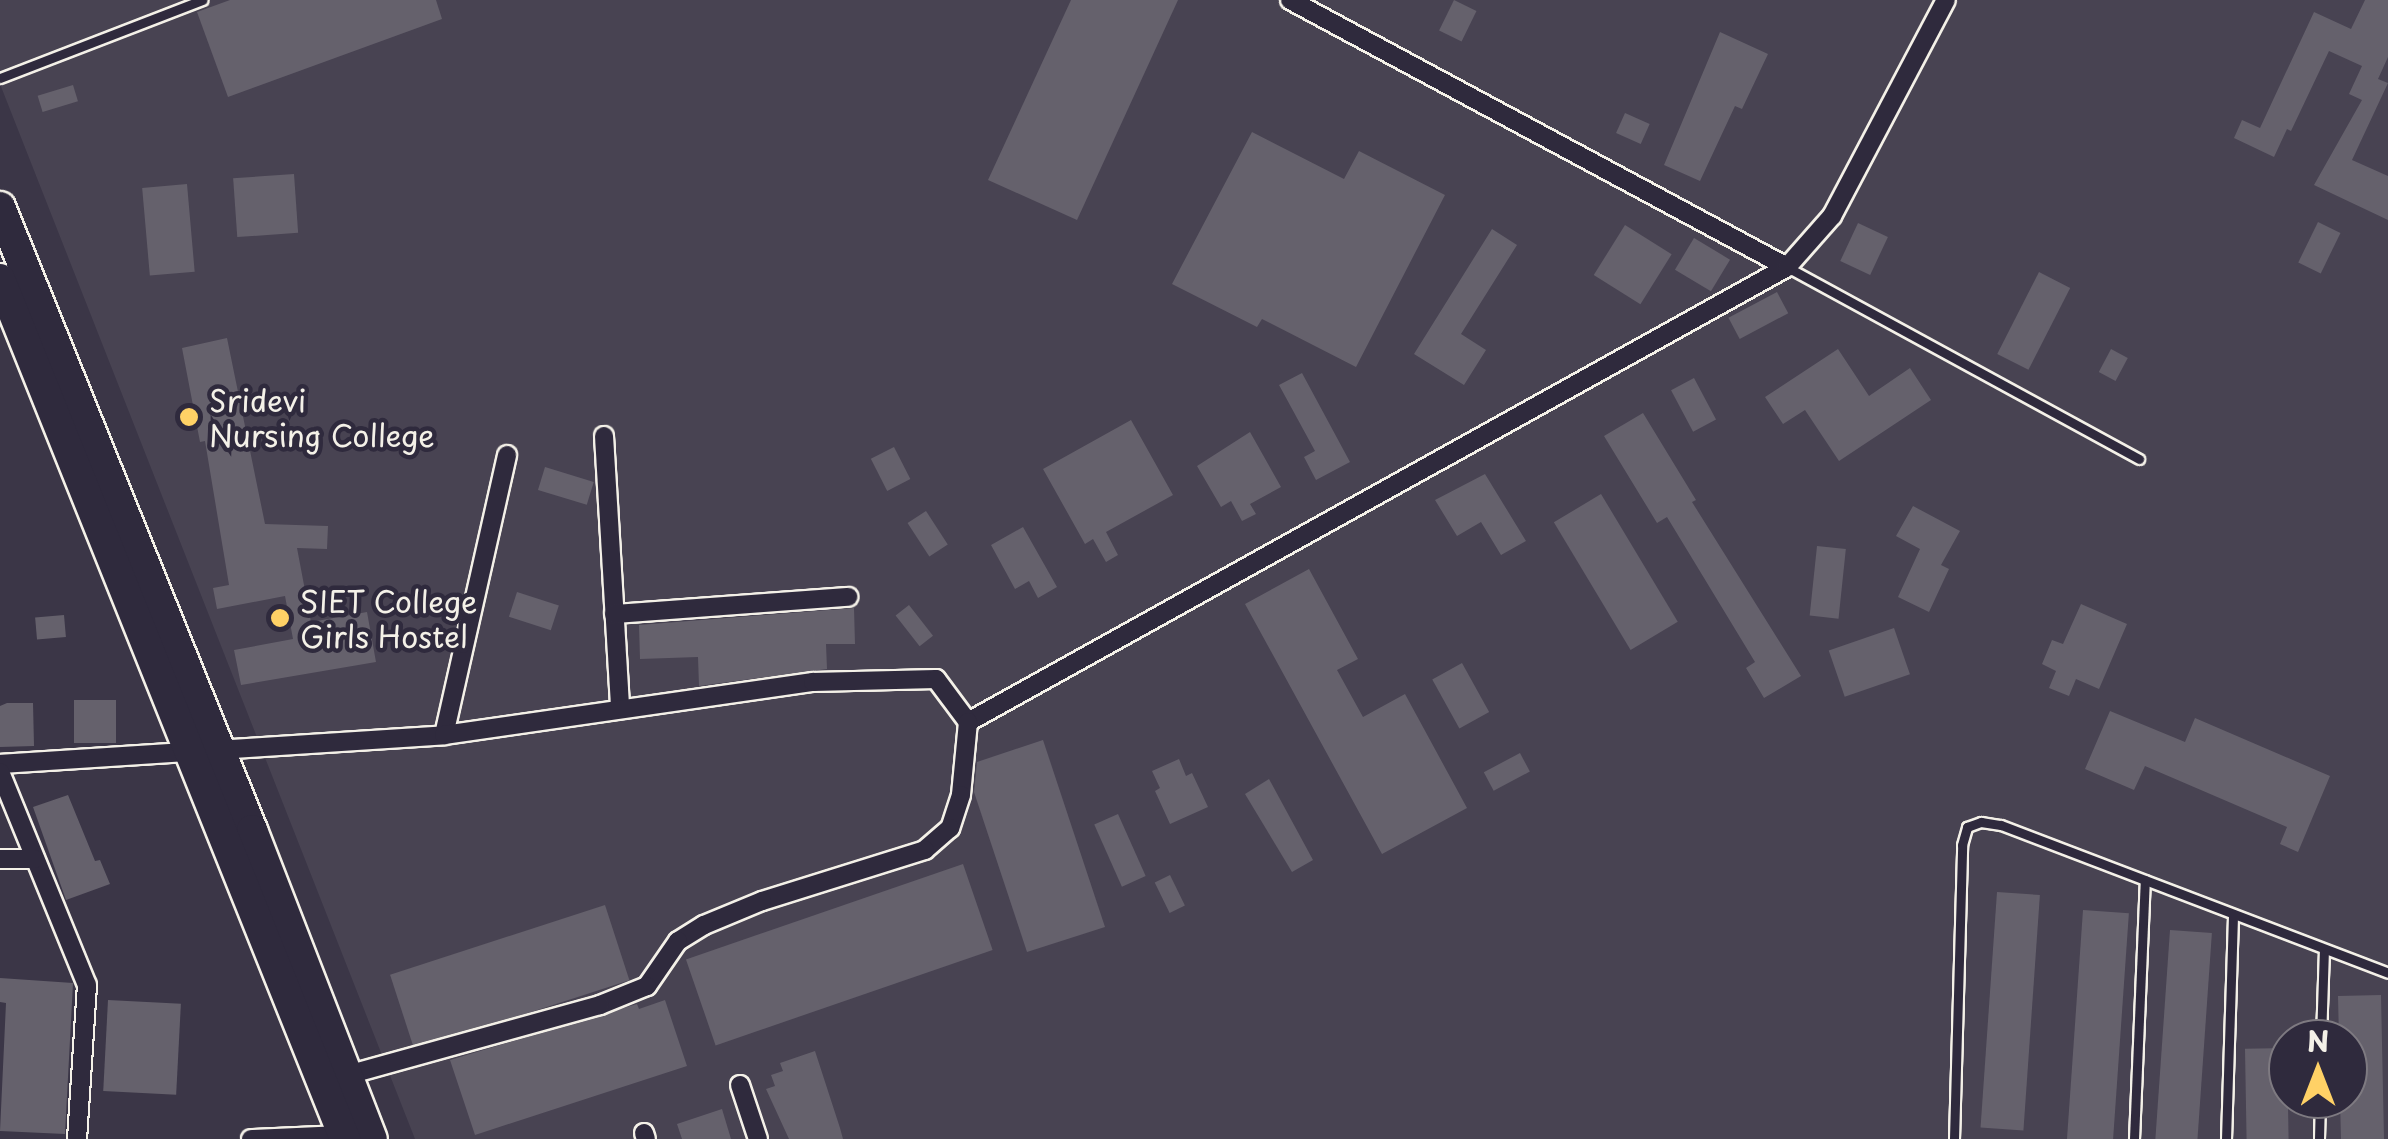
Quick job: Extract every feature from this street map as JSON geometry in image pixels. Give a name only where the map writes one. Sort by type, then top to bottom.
[{"type":"main road","points":[[0,207],[204,751],[334,1079],[353,1138]]},
{"type":"main road","points":[[0,279],[204,751]]},
{"type":"street","points":[[1290,0],[1788,266]]},
{"type":"street","points":[[968,722],[1788,266],[1832,216],[1946,0]]},
{"type":"street","points":[[604,436],[620,708]]},
{"type":"street","points":[[444,734],[507,456]]},
{"type":"street","points":[[614,614],[848,597]]},
{"type":"street","points":[[0,764],[444,734],[813,682],[936,679],[968,722],[961,796],[950,828],[926,850],[762,901],[704,925],[678,941],[647,986],[600,1004],[334,1079]]},
{"type":"street","points":[[0,772],[88,985],[77,1139]]},
{"type":"street","points":[[0,859],[36,859]]},
{"type":"street","points":[[740,1085],[758,1139]]},
{"type":"street","points":[[251,1139],[353,1138]]},
{"type":"lane","points":[[0,78],[202,0]]},
{"type":"lane","points":[[1788,266],[2139,459]]},
{"type":"lane","points":[[1954,1139],[1962,845],[1968,827],[1980,822],[2001,826],[2388,973]]},
{"type":"lane","points":[[2134,1139],[2145,880]]},
{"type":"lane","points":[[2226,1139],[2233,914]]},
{"type":"lane","points":[[2322,1019],[2324,948]]},
{"type":"shaded area","points":[[0,0],[2388,0],[2388,1139],[415,1139],[0,84]]},
{"type":"building","points":[[230,0],[436,0],[442,19],[228,97],[197,12]]},
{"type":"building","points":[[1071,0],[1178,0],[1077,220],[988,180]]},
{"type":"building","points":[[1454,0],[1476,11],[1462,42],[1439,31]]},
{"type":"building","points":[[2365,0],[2388,0],[2388,57],[2378,79],[2388,83],[2352,160],[2388,176],[2388,220],[2314,185],[2362,100],[2349,94],[2362,66],[2329,51],[2291,131],[2287,129],[2274,157],[2234,138],[2242,120],[2260,128],[2314,12],[2351,29]]},
{"type":"building","points":[[1720,32],[1768,54],[1742,109],[1735,106],[1700,181],[1664,165]]},
{"type":"building","points":[[73,85],[78,101],[43,112],[38,96]]},
{"type":"building","points":[[1625,113],[1650,124],[1641,144],[1616,133]]},
{"type":"building","points":[[1252,132],[1344,179],[1359,151],[1445,195],[1356,367],[1262,319],[1257,327],[1172,284]]},
{"type":"building","points":[[294,174],[298,233],[237,237],[233,178]]},
{"type":"building","points":[[187,184],[195,272],[150,276],[142,188]]},
{"type":"building","points":[[2318,222],[2340,233],[2321,273],[2298,262]]},
{"type":"building","points":[[1858,223],[1888,237],[1870,275],[1840,261]]},
{"type":"building","points":[[1625,225],[1672,254],[1640,304],[1594,275]]},
{"type":"building","points":[[1492,229],[1517,245],[1461,334],[1486,350],[1464,385],[1414,354]]},
{"type":"building","points":[[1694,238],[1730,260],[1711,291],[1675,270]]},
{"type":"building","points":[[2039,272],[2070,288],[2028,370],[1997,354]]},
{"type":"building","points":[[1777,292],[1788,313],[1740,339],[1728,318]]},
{"type":"building","points":[[227,338],[265,524],[328,526],[327,549],[297,548],[311,622],[367,612],[376,662],[241,685],[234,650],[293,639],[285,596],[217,609],[213,588],[229,585],[205,441],[200,442],[182,348]]},
{"type":"building","points":[[1838,349],[1869,396],[1910,368],[1931,400],[1839,461],[1805,410],[1783,424],[1765,397]]},
{"type":"building","points":[[2111,349],[2128,358],[2116,381],[2099,372]]},
{"type":"building","points":[[1302,373],[1350,462],[1316,480],[1304,457],[1315,451],[1279,385]]},
{"type":"building","points":[[1694,378],[1716,419],[1693,432],[1671,390]]},
{"type":"building","points":[[1643,413],[1696,500],[1692,502],[1801,676],[1764,698],[1746,668],[1755,662],[1667,517],[1657,523],[1604,436]]},
{"type":"building","points":[[1131,420],[1173,495],[1106,532],[1118,555],[1106,562],[1093,539],[1085,544],[1043,469]]},
{"type":"building","points":[[1250,432],[1281,487],[1250,504],[1256,514],[1242,521],[1231,501],[1221,507],[1197,466]]},
{"type":"building","points":[[894,447],[910,479],[887,491],[871,459]]},
{"type":"building","points":[[545,467],[594,482],[587,505],[538,490]]},
{"type":"building","points":[[1485,474],[1526,541],[1501,555],[1481,522],[1457,536],[1435,500]]},
{"type":"building","points":[[1601,494],[1678,622],[1631,650],[1554,522]]},
{"type":"building","points":[[1913,506],[1960,531],[1941,565],[1949,569],[1929,612],[1898,597],[1920,549],[1896,536]]},
{"type":"building","points":[[926,511],[948,545],[929,557],[908,523]]},
{"type":"building","points":[[1023,527],[1057,587],[1038,598],[1029,581],[1015,589],[991,545]]},
{"type":"building","points":[[1817,546],[1846,549],[1839,619],[1810,616]]},
{"type":"building","points":[[1309,569],[1358,659],[1337,670],[1363,717],[1405,694],[1467,808],[1382,854],[1245,604]]},
{"type":"building","points":[[517,592],[559,606],[551,630],[509,617]]},
{"type":"building","points":[[2081,604],[2127,624],[2099,689],[2076,679],[2069,696],[2049,688],[2056,671],[2042,664],[2052,640],[2063,644]]},
{"type":"building","points":[[909,605],[933,636],[920,646],[896,615]]},
{"type":"building","points":[[854,608],[855,644],[826,644],[827,669],[699,686],[698,657],[640,659],[639,625]]},
{"type":"building","points":[[64,615],[66,637],[37,639],[35,618]]},
{"type":"building","points":[[1894,628],[1910,674],[1845,697],[1829,650]]},
{"type":"building","points":[[1462,663],[1489,712],[1459,728],[1432,679]]},
{"type":"building","points":[[74,700],[116,700],[116,743],[74,743]]},
{"type":"building","points":[[33,703],[34,746],[0,747],[0,706]]},
{"type":"building","points":[[2110,711],[2185,742],[2195,718],[2330,776],[2298,852],[2280,844],[2287,827],[2145,766],[2134,790],[2085,769]]},
{"type":"building","points":[[1043,740],[1105,927],[1027,952],[974,792],[977,762]]},
{"type":"building","points":[[1520,753],[1530,772],[1494,791],[1484,772]]},
{"type":"building","points":[[1179,759],[1186,776],[1192,773],[1208,807],[1170,824],[1155,791],[1160,788],[1152,771]]},
{"type":"building","points":[[1269,779],[1313,860],[1292,872],[1245,794]]},
{"type":"building","points":[[68,795],[95,861],[100,860],[110,884],[66,900],[33,807]]},
{"type":"building","points":[[1118,814],[1146,876],[1122,887],[1094,825]]},
{"type":"building","points":[[963,864],[993,950],[716,1045],[686,959]]},
{"type":"building","points":[[1170,875],[1185,906],[1170,913],[1155,882]]},
{"type":"building","points":[[1997,892],[2040,895],[2023,1130],[1981,1127]]},
{"type":"building","points":[[605,905],[629,980],[414,1050],[390,975]]},
{"type":"building","points":[[2083,910],[2129,913],[2113,1139],[2067,1139]]},
{"type":"building","points":[[2170,930],[2212,933],[2197,1139],[2155,1139]]},
{"type":"building","points":[[0,978],[73,983],[65,1134],[0,1131],[6,1003],[0,1002]]},
{"type":"building","points":[[2381,995],[2384,1139],[2341,1139],[2340,1119],[2368,1119],[2368,1019],[2339,1019],[2338,996]]},
{"type":"building","points":[[108,1000],[181,1004],[176,1095],[103,1091]]},
{"type":"building","points":[[665,1000],[687,1066],[475,1135],[450,1060],[637,1004],[639,1009]]},
{"type":"building","points":[[2268,1048],[2268,1119],[2288,1119],[2289,1139],[2247,1139],[2245,1049]]},
{"type":"building","points":[[815,1051],[843,1139],[789,1139],[766,1089],[775,1086],[771,1075],[783,1071],[780,1063]]},
{"type":"building","points":[[722,1109],[731,1139],[682,1139],[677,1124]]},
{"type":"place","name":"Sridevi Nursing College","points":[[189,417]]},
{"type":"place","name":"SIET College Girls Hostel","points":[[280,618]]}]
